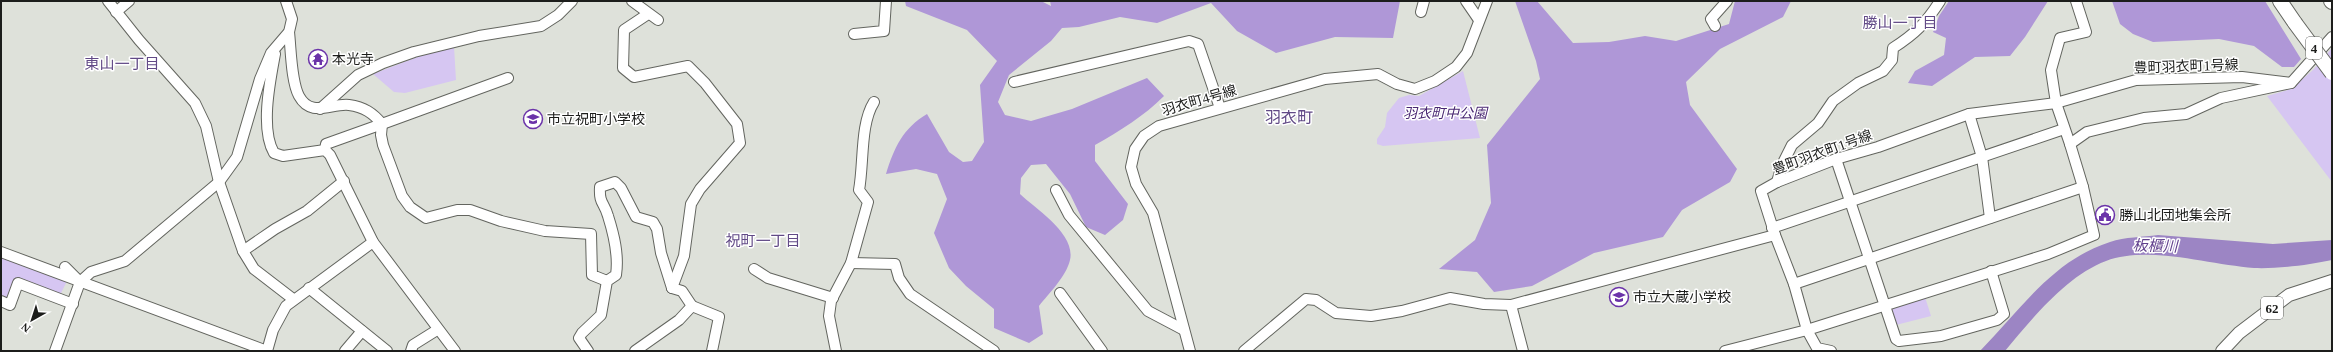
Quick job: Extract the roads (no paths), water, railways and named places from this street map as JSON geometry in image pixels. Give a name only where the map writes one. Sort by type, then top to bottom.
[{"type":"highway","name":"4","points":[[2280,1],[2332,73]]},
{"type":"main road","name":"62","points":[[2222,351],[2239,333],[2289,295],[2332,281]]},
{"type":"street","points":[[108,1],[195,103],[206,126],[219,182],[243,251],[254,269],[293,299]]},
{"type":"street","points":[[116,12],[129,1]]},
{"type":"street","points":[[286,1],[292,20],[289,32],[294,76],[299,95],[308,106],[320,109],[348,104],[362,108],[374,115],[382,124],[381,135],[383,145],[402,196],[410,207],[426,218],[457,210],[470,210],[501,221],[545,231],[591,234],[592,274],[607,281]]},
{"type":"street","points":[[320,109],[358,76],[383,63],[414,52],[479,36],[541,26],[558,14],[572,1]]},
{"type":"street","points":[[632,1],[658,20]]},
{"type":"street","points":[[854,34],[884,30],[886,1]]},
{"type":"street","points":[[1421,12],[1424,1]]},
{"type":"street","points":[[1466,1],[1479,20]]},
{"type":"street","points":[[1479,20],[1487,1]]},
{"type":"street","points":[[1715,26],[1711,18],[1727,1]]},
{"type":"street","points":[[1777,182],[1782,164],[1792,145],[1818,123],[1833,101],[1858,83],[1883,71],[1892,60],[1893,48],[1915,34],[1930,17],[1940,1]]},
{"type":"street","points":[[1725,351],[1807,330],[2048,254],[2094,235],[2083,187],[2056,103],[2051,70],[2060,38],[2086,32],[2076,1]]},
{"type":"street","points":[[648,14],[624,30],[623,68],[634,77],[688,66],[706,83],[737,124],[740,144],[700,190],[691,204],[684,256],[672,288]]},
{"type":"street","name":"羽衣町4号線","points":[[1190,351],[1153,213],[1136,184],[1131,167],[1135,149],[1144,136],[1159,126],[1325,79],[1378,74],[1397,84],[1415,89],[1435,81],[1456,67],[1467,52],[1479,20]]},
{"type":"street","points":[[55,351],[80,282],[91,272],[125,260],[219,182],[237,157],[260,79],[271,53],[289,32]]},
{"type":"street","points":[[2070,144],[2087,132],[2144,118],[2186,114],[2221,98],[2291,83],[2332,37]]},
{"type":"street","points":[[1014,82],[1189,41],[1198,44],[1220,108]]},
{"type":"street","points":[[277,46],[267,126],[269,145],[274,153],[283,156],[325,150],[330,154],[373,242],[437,330],[455,351]]},
{"type":"street","name":"豊町羽衣町1号線","points":[[1773,232],[1761,191],[1777,182],[1836,159],[1878,147],[1969,114],[2056,103],[2136,80],[2242,77],[2291,83]]},
{"type":"street","points":[[325,150],[326,144],[508,78]]},
{"type":"street","points":[[836,351],[829,316],[833,298],[851,263],[868,202],[859,190],[863,167],[865,128],[869,111],[874,102]]},
{"type":"street","points":[[1969,114],[1982,157],[1990,218]]},
{"type":"street","points":[[1244,351],[1274,328],[1306,299],[1316,300],[1336,313],[1357,316],[1370,316],[1402,311],[1450,298],[1484,304],[1511,305],[1773,232],[1851,202],[2064,129]]},
{"type":"street","points":[[1836,159],[1886,305],[1896,339],[1900,341],[1941,336],[1997,320],[2004,314],[1992,271]]},
{"type":"street","points":[[243,251],[275,228],[307,211],[344,181]]},
{"type":"street","points":[[588,351],[579,338],[582,332],[601,314],[607,281],[616,275],[618,264],[616,244],[608,214],[599,199],[600,187],[615,182],[621,188],[636,217],[653,222],[657,228],[661,254],[672,288]]},
{"type":"street","points":[[1794,284],[1870,260],[2083,187]]},
{"type":"street","points":[[1056,190],[1069,215],[1148,311],[1184,330]]},
{"type":"street","points":[[1773,232],[1794,284],[1807,330],[1817,348],[1831,351]]},
{"type":"street","points":[[1,252],[267,351],[279,317],[293,299],[350,261],[373,242]]},
{"type":"street","points":[[851,263],[895,264],[899,278],[910,294],[994,351]]},
{"type":"street","points":[[65,267],[80,282]]},
{"type":"street","points":[[754,268],[768,278],[833,298]]},
{"type":"street","points":[[1,301],[10,305],[18,283],[73,304]]},
{"type":"street","points":[[309,288],[387,351]]},
{"type":"street","points":[[672,288],[682,291],[692,306],[719,317],[712,351]]},
{"type":"street","points":[[1060,293],[1102,351]]},
{"type":"street","points":[[1511,305],[1523,351]]},
{"type":"street","points":[[635,350],[679,320],[692,306]]},
{"type":"street","points":[[411,351],[413,345],[437,330]]},
{"type":"street","points":[[345,351],[362,331]]},
{"type":"street","points":[[635,350],[650,351]]},
{"type":"water","name":"板櫃川","points":[[2158,235],[2273,244],[2332,240],[2332,260],[2313,264],[2273,268],[2236,266],[2160,255],[2123,257],[2106,261],[2077,277],[2064,288],[2038,312],[2005,351],[1980,351],[2039,288],[2071,261],[2090,250],[2116,240]]},
{"type":"place","name":"本光寺","points":[[318,59]]},
{"type":"place","name":"市立祝町小学校","points":[[533,119]]},
{"type":"place","name":"勝山北団地集会所","points":[[2105,215]]},
{"type":"place","name":"市立大蔵小学校","points":[[1619,297]]},
{"type":"district","name":"勝山一丁目","points":[[1900,23]]},
{"type":"district","name":"東山一丁目","points":[[122,64]]},
{"type":"district","name":"羽衣町","points":[[1289,117]]},
{"type":"district","name":"祝町一丁目","points":[[763,241]]},
{"type":"park label","name":"羽衣町中公園","points":[[1445,113]]}]
